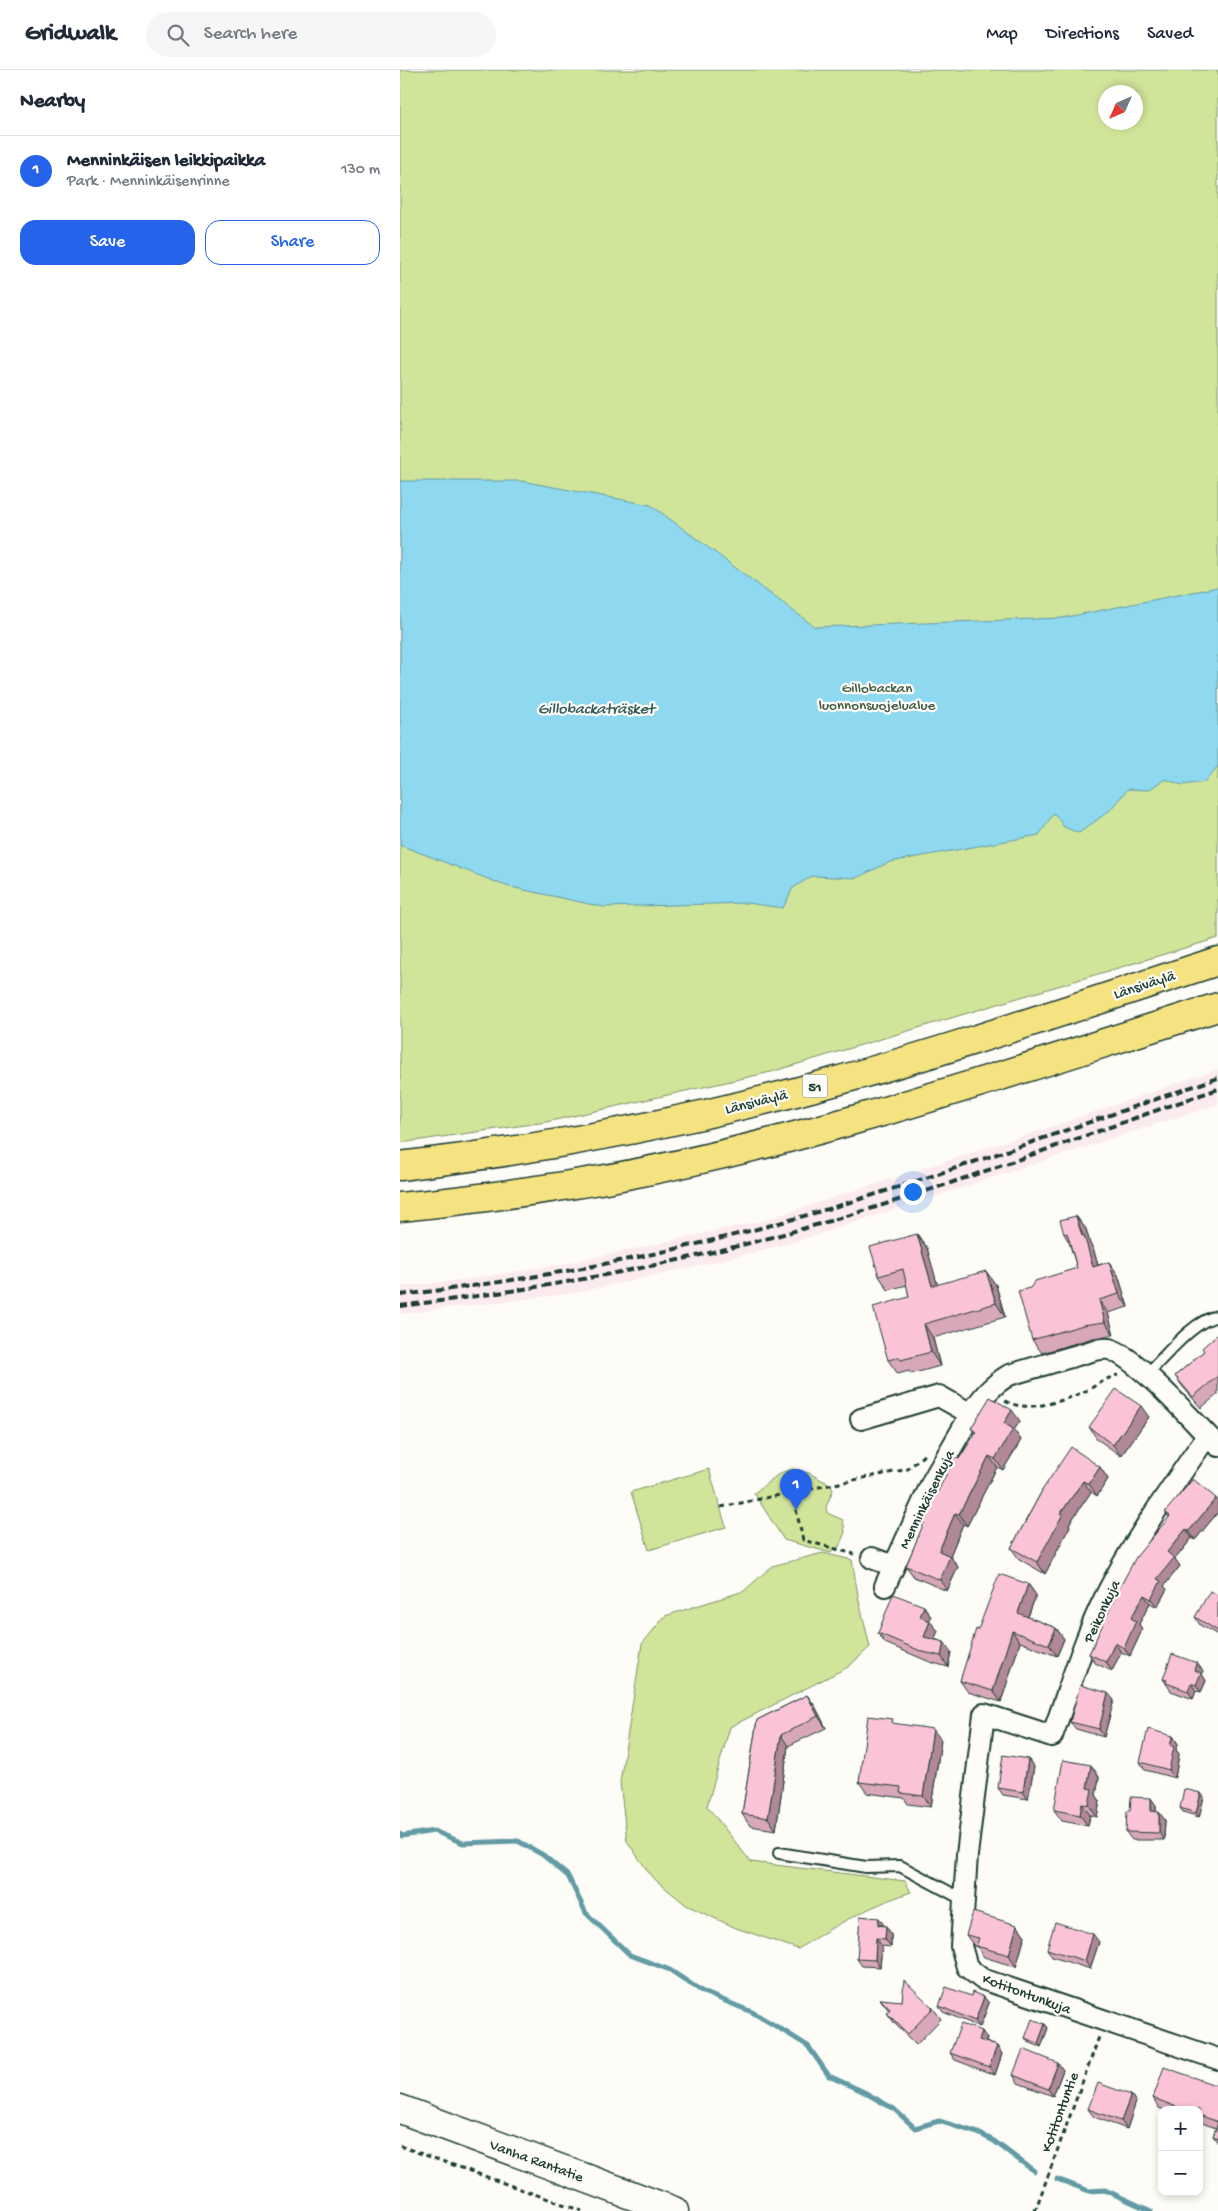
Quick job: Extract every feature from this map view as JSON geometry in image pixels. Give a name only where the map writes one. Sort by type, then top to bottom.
[{"type":"highway","name":"Länsiväylä","points":[[400,1166],[490,1156],[594,1137],[832,1082],[1218,961]]},
{"type":"highway","points":[[400,1207],[516,1194],[608,1179],[713,1156],[853,1120],[1218,1007]]},
{"type":"main road","name":"Vanha Rantatie","points":[[400,2109],[674,2211]]},
{"type":"street","name":"Menninkäisenkuja","points":[[885,1586],[933,1480],[971,1414],[987,1391],[997,1382],[1010,1375],[1102,1348],[1108,1349],[1128,1360],[1146,1375],[1213,1441]]},
{"type":"street","points":[[861,1419],[939,1396],[971,1414]]},
{"type":"street","name":"Peikonkuja","points":[[984,1714],[1052,1736],[1087,1638],[1105,1597],[1170,1487],[1213,1441]]},
{"type":"street","points":[[872,1558],[894,1566]]},
{"type":"street","name":"Kotitontunkuja","points":[[984,1714],[967,1855],[960,1946],[967,1968],[982,1979],[1218,2059]]},
{"type":"lane","points":[[1146,1375],[1189,1332],[1211,1317],[1218,1316]]},
{"type":"lane","points":[[779,1853],[866,1867],[900,1866],[964,1900]]},
{"type":"path","points":[[987,1391],[1018,1407],[1028,1407],[1043,1405],[1083,1392],[1107,1379],[1121,1375]]},
{"type":"path","points":[[720,1507],[908,1469],[917,1464],[928,1450]]},
{"type":"path","points":[[792,1492],[803,1540],[872,1558]]},
{"type":"path","name":"Kotitontuntie","points":[[1035,2211],[1105,2020]]},
{"type":"path","points":[[400,2146],[582,2211]]},
{"type":"shaded area","points":[[1218,1069],[1218,1104],[798,1241],[690,1268],[575,1293],[400,1314],[400,1287],[461,1280],[564,1264],[761,1221],[1057,1125]]},
{"type":"green space","name":"Gillobackan luonnonsuojelualue","points":[[400,70],[1218,70],[1218,938],[771,1072],[546,1122],[400,1143]]},
{"type":"green space","points":[[709,1469],[726,1527],[649,1550],[631,1492]]},
{"type":"green space","points":[[792,1469],[809,1473],[831,1485],[833,1490],[826,1507],[827,1513],[843,1520],[845,1532],[839,1547],[833,1549],[831,1553],[784,1540],[754,1493],[780,1473]]},
{"type":"green space","points":[[823,1553],[852,1560],[870,1647],[848,1667],[730,1727],[707,1806],[751,1862],[905,1881],[911,1892],[881,1903],[853,1917],[798,1949],[736,1928],[686,1905],[651,1876],[627,1841],[620,1782],[642,1644],[665,1616],[744,1591],[772,1566]]},
{"type":"water","name":"Gillobackaträsket","points":[[400,481],[521,481],[651,505],[815,627],[1062,618],[1218,587],[1218,766],[1205,782],[1182,785],[1165,779],[1148,790],[1128,789],[1109,811],[1079,833],[1064,827],[1054,813],[1039,835],[890,862],[856,878],[812,876],[793,888],[783,908],[747,903],[603,907],[506,886],[400,845]]},
{"type":"building","points":[[1076,1216],[1082,1236],[1084,1235],[1093,1267],[1109,1262],[1119,1294],[1099,1300],[1105,1322],[1083,1325],[1032,1340],[1018,1291],[1030,1288],[1035,1281],[1077,1268],[1067,1233],[1064,1234],[1060,1220]]},
{"type":"building","points":[[917,1234],[932,1286],[986,1271],[996,1303],[924,1324],[931,1352],[901,1360],[900,1357],[888,1360],[873,1307],[909,1297],[903,1269],[879,1276],[870,1247]]},
{"type":"building","points":[[1218,1334],[1218,1376],[1193,1397],[1175,1376],[1204,1351],[1202,1348]]},
{"type":"building","points":[[1116,1389],[1141,1406],[1113,1445],[1089,1427]]},
{"type":"building","points":[[990,1397],[1012,1410],[1004,1423],[1013,1429],[995,1459],[989,1456],[959,1514],[955,1513],[939,1551],[950,1556],[940,1580],[906,1566],[933,1501],[955,1457],[959,1459],[976,1432],[971,1428]]},
{"type":"building","points":[[1071,1447],[1100,1467],[1089,1484],[1083,1481],[1061,1513],[1063,1514],[1037,1562],[1011,1548],[1043,1489]]},
{"type":"building","points":[[1193,1479],[1216,1498],[1189,1531],[1186,1529],[1167,1552],[1174,1558],[1157,1579],[1161,1581],[1151,1599],[1144,1595],[1131,1618],[1136,1621],[1124,1648],[1115,1643],[1106,1662],[1089,1654],[1136,1557],[1170,1516],[1165,1512]]},
{"type":"building","points":[[999,1574],[1028,1584],[1018,1613],[1056,1628],[1049,1645],[1012,1631],[993,1691],[960,1681],[976,1629],[978,1630]]},
{"type":"building","points":[[1210,1591],[1218,1595],[1218,1631],[1195,1617]]},
{"type":"building","points":[[893,1594],[924,1606],[920,1617],[930,1621],[924,1637],[944,1642],[941,1656],[923,1652],[878,1633]]},
{"type":"building","points":[[1172,1654],[1197,1663],[1195,1670],[1201,1673],[1196,1685],[1191,1683],[1188,1691],[1166,1683],[1167,1680],[1163,1679]]},
{"type":"building","points":[[1080,1685],[1108,1693],[1099,1729],[1070,1722]]},
{"type":"building","points":[[807,1695],[818,1716],[781,1735],[768,1818],[742,1814],[757,1720]]},
{"type":"building","points":[[868,1716],[893,1719],[892,1723],[933,1729],[923,1796],[900,1793],[901,1787],[859,1782]]},
{"type":"building","points":[[1148,1729],[1173,1736],[1170,1745],[1174,1747],[1169,1770],[1140,1762]]},
{"type":"building","points":[[1003,1755],[1028,1759],[1023,1792],[998,1788]]},
{"type":"building","points":[[1063,1760],[1091,1765],[1087,1788],[1092,1789],[1089,1805],[1082,1804],[1080,1815],[1054,1810]]},
{"type":"building","points":[[1184,1789],[1201,1793],[1196,1813],[1180,1808]]},
{"type":"building","points":[[1131,1797],[1151,1798],[1151,1811],[1159,1812],[1159,1833],[1126,1832],[1127,1811],[1130,1811]]},
{"type":"building","points":[[973,1912],[1017,1925],[1009,1955],[976,1946],[979,1938],[966,1935]]},
{"type":"building","points":[[860,1916],[879,1918],[878,1925],[886,1926],[885,1939],[876,1938],[875,1960],[857,1959]]},
{"type":"building","points":[[1055,1922],[1093,1934],[1085,1961],[1047,1949]]},
{"type":"building","points":[[904,1980],[933,2008],[908,2034],[887,2013],[890,2009],[880,1999],[902,2001]]},
{"type":"building","points":[[946,1987],[971,1996],[972,1992],[984,1997],[975,2021],[939,2006]]},
{"type":"building","points":[[1032,2019],[1045,2024],[1038,2043],[1025,2038]]},
{"type":"building","points":[[961,2024],[982,2031],[979,2040],[997,2046],[989,2067],[950,2053]]},
{"type":"building","points":[[1023,2049],[1058,2063],[1048,2089],[1013,2075]]},
{"type":"building","points":[[1164,2067],[1218,2086],[1218,2122],[1203,2116],[1203,2106],[1174,2106],[1153,2098]]},
{"type":"building","points":[[1098,2083],[1131,2095],[1121,2121],[1088,2109]]},
{"type":"building","points":[[1218,2123],[1218,2138],[1213,2136]]},
{"type":"waterway","points":[[400,1834],[402,1836],[434,1831],[463,1843],[518,1841],[543,1855],[568,1876],[586,1913],[630,1955],[670,1970],[703,1992],[752,2012],[779,2028],[808,2046],[829,2076],[864,2092],[894,2109],[915,2128],[939,2121],[978,2133],[994,2141],[1034,2171]]},
{"type":"waterway","points":[[1057,2179],[1089,2191],[1105,2190],[1151,2211]]},
{"type":"railway","points":[[400,1295],[550,1274],[699,1244],[850,1202],[1218,1078]]},
{"type":"railway","points":[[400,1306],[500,1293],[600,1276],[749,1243],[851,1215],[904,1198],[1218,1089]]},
{"type":"place","name":"Menninkäisen leikkipaikka","points":[[796,1510]]}]
